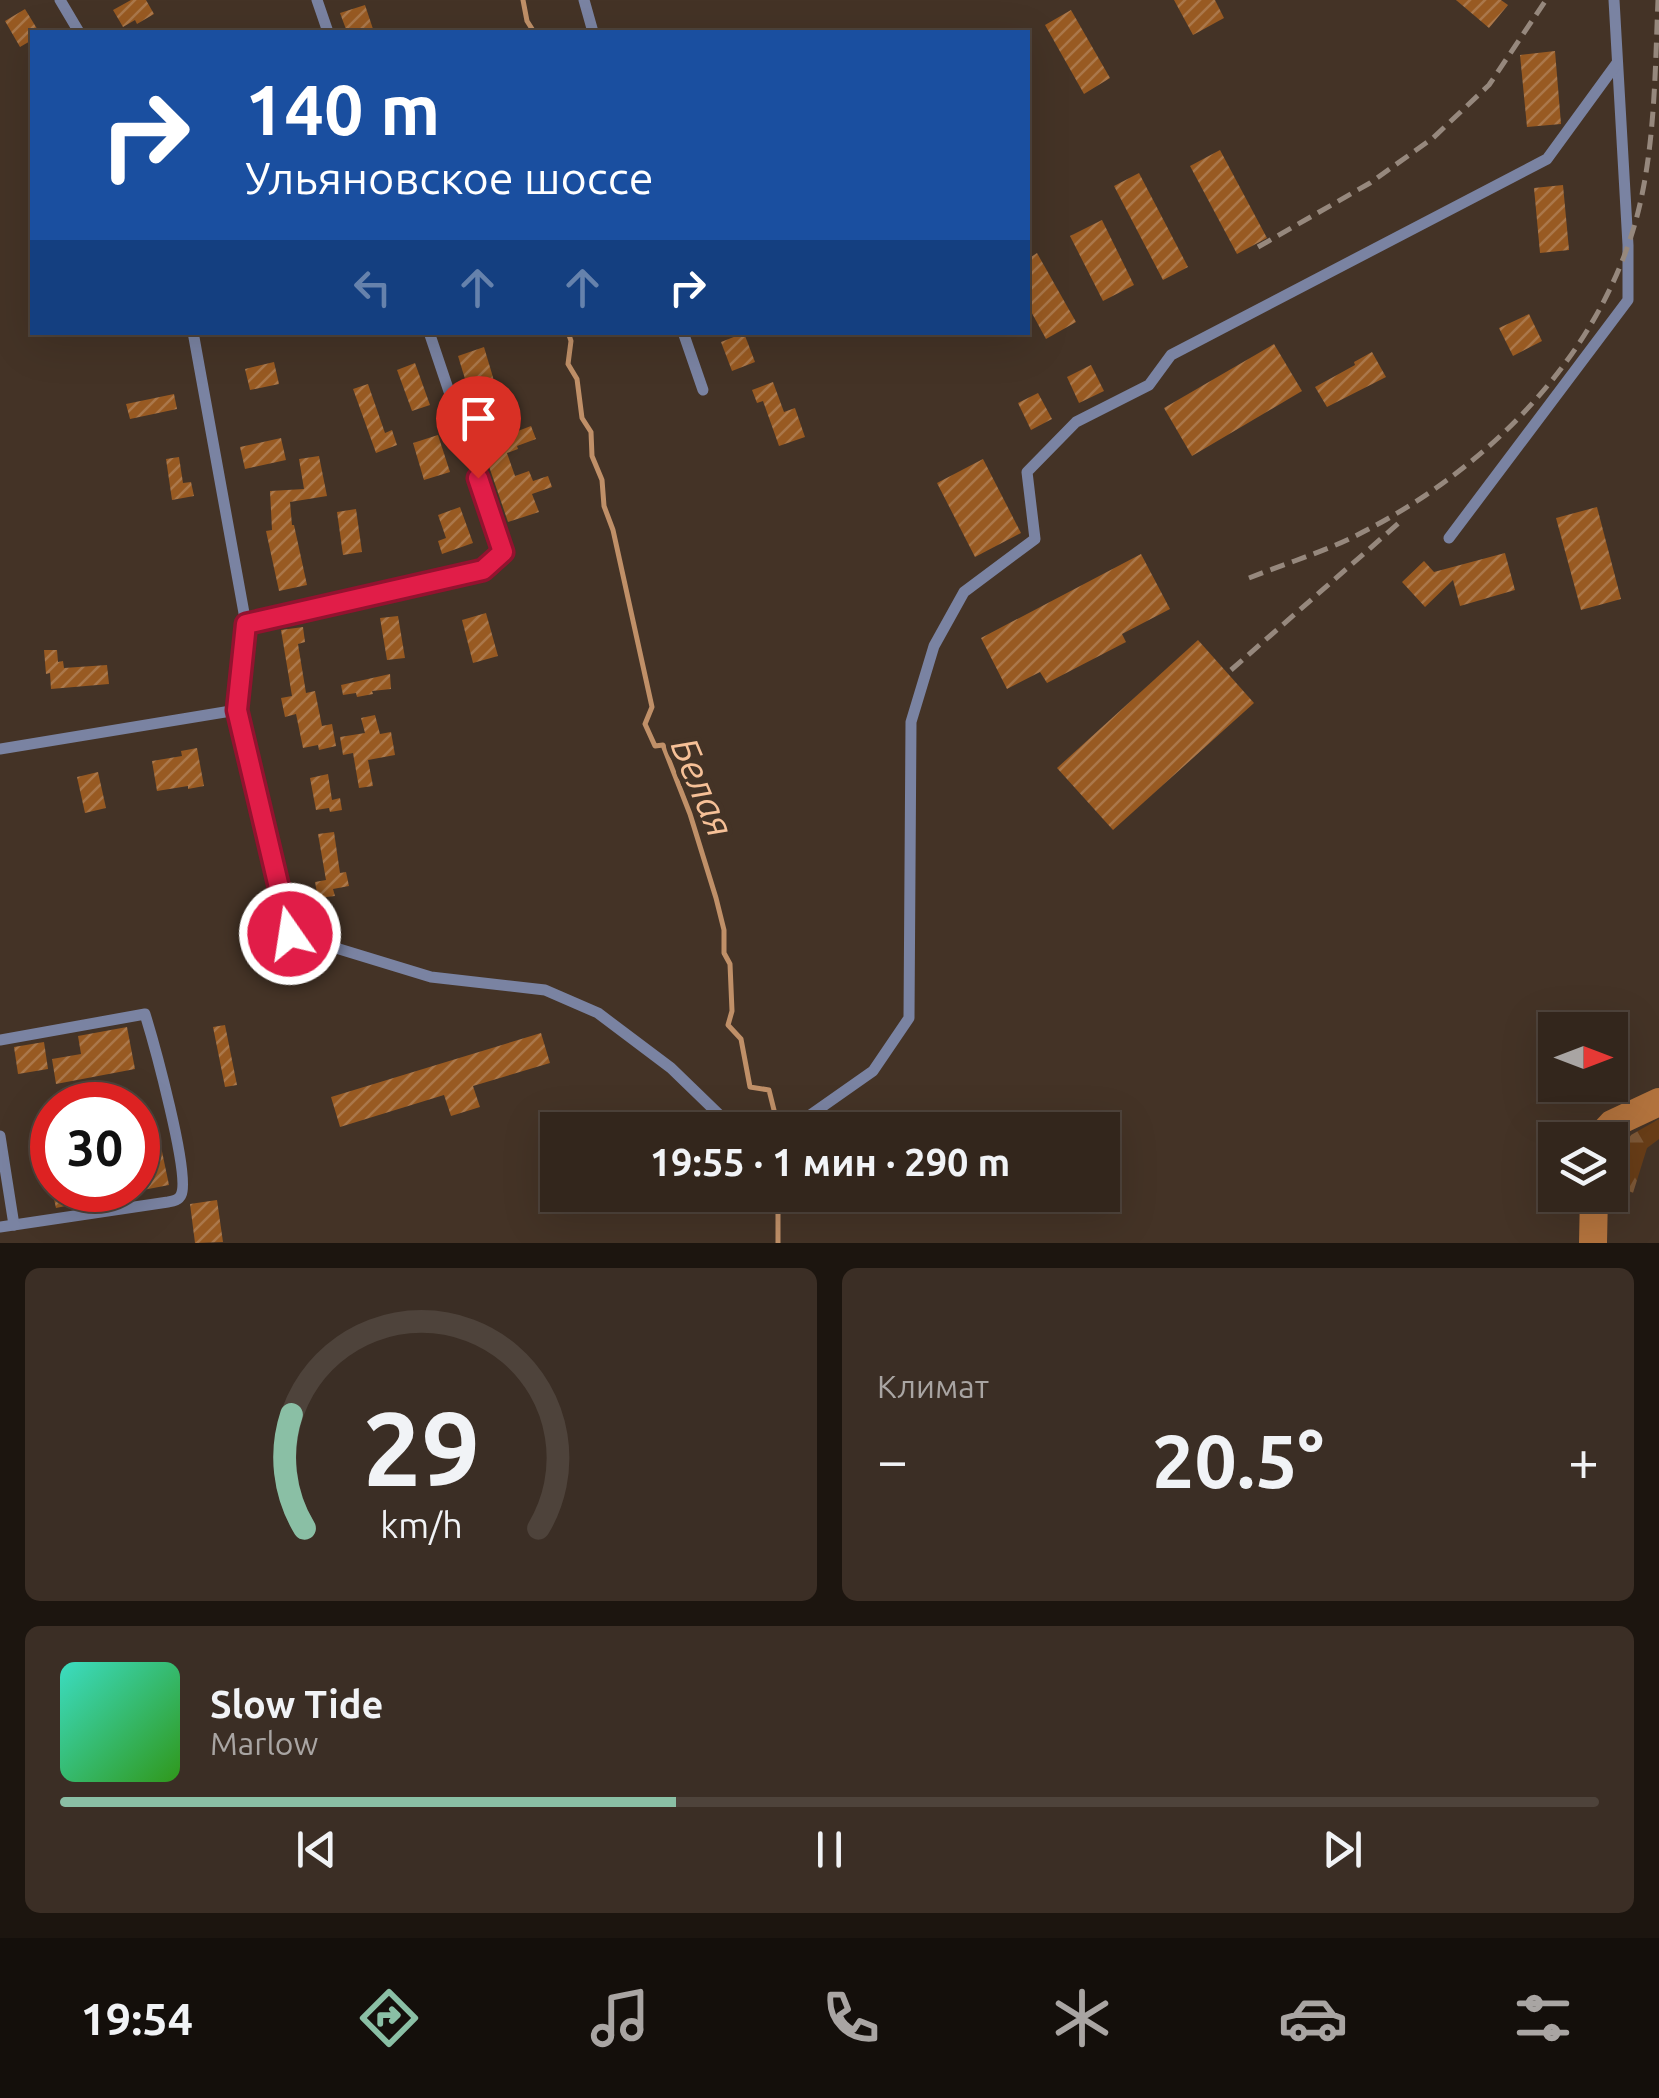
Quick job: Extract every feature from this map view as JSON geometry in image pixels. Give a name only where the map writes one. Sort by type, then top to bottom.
[{"type":"street","points":[[60,0],[78,30]]},
{"type":"street","points":[[317,0],[327,30]]},
{"type":"street","points":[[584,0],[592,30]]},
{"type":"street","points":[[1449,538],[1628,300],[1614,0]]},
{"type":"street","points":[[815,1112],[873,1071],[910,1018],[912,722],[934,646],[964,592],[1035,539],[1026,472],[1076,422],[1148,385],[1171,355],[1547,159],[1617,63]]},
{"type":"street","points":[[194,335],[246,624],[237,710],[290,934],[431,978],[546,990],[598,1013],[672,1068],[717,1112]]},
{"type":"street","points":[[246,624],[483,570],[503,552],[430,335]]},
{"type":"street","points":[[684,335],[702,390]]},
{"type":"street","points":[[0,750],[237,710]]},
{"type":"street","points":[[0,1040],[145,1014],[180,1158],[182,1194],[178,1199],[0,1228]]},
{"type":"street","points":[[0,1136],[14,1226]]},
{"type":"green space","points":[[1659,1119],[1659,1139],[1647,1148],[1633,1193],[1628,1190],[1631,1135]]},
{"type":"building","points":[[131,0],[146,0],[154,14],[123,27],[113,10]]},
{"type":"building","points":[[1174,0],[1215,0],[1224,18],[1193,35]]},
{"type":"building","points":[[1456,0],[1501,0],[1508,5],[1489,28]]},
{"type":"building","points":[[365,5],[373,30],[346,30],[340,13]]},
{"type":"building","points":[[25,9],[38,30],[30,30],[30,41],[20,47],[5,21]]},
{"type":"building","points":[[1071,10],[1110,78],[1084,94],[1045,25]]},
{"type":"building","points":[[1555,51],[1561,124],[1527,127],[1520,55]]},
{"type":"building","points":[[1220,150],[1267,238],[1237,254],[1190,166]]},
{"type":"building","points":[[1139,173],[1188,267],[1163,280],[1114,186]]},
{"type":"building","points":[[1563,185],[1569,250],[1540,253],[1534,188]]},
{"type":"building","points":[[1102,220],[1134,285],[1103,301],[1070,236]]},
{"type":"building","points":[[1037,253],[1076,322],[1046,339],[1030,310],[1030,258]]},
{"type":"building","points":[[1529,314],[1542,341],[1513,356],[1499,328]]},
{"type":"building","points":[[745,335],[755,362],[732,371],[721,342]]},
{"type":"building","points":[[1274,344],[1302,391],[1192,456],[1164,408]]},
{"type":"building","points":[[484,347],[495,384],[469,392],[458,356]]},
{"type":"building","points":[[1372,352],[1386,377],[1327,407],[1315,387]]},
{"type":"building","points":[[274,362],[279,384],[250,390],[245,369]]},
{"type":"building","points":[[415,363],[430,405],[412,411],[397,370]]},
{"type":"building","points":[[1091,365],[1104,391],[1079,403],[1067,377]]},
{"type":"building","points":[[773,382],[784,412],[795,408],[805,437],[779,446],[763,401],[757,403],[752,390]]},
{"type":"building","points":[[368,384],[385,433],[392,430],[397,445],[376,453],[353,389]]},
{"type":"building","points":[[479,391],[488,420],[504,415],[510,434],[531,426],[536,439],[507,453],[515,476],[529,471],[533,481],[548,476],[552,487],[532,494],[539,512],[508,522],[465,396]]},
{"type":"building","points":[[1038,393],[1052,419],[1031,430],[1018,403]]},
{"type":"building","points":[[174,394],[177,409],[130,419],[126,404]]},
{"type":"building","points":[[438,435],[450,472],[424,480],[413,443]]},
{"type":"building","points":[[281,438],[286,460],[245,469],[240,447]]},
{"type":"building","points":[[319,456],[327,496],[290,502],[307,585],[279,591],[266,531],[272,530],[270,491],[304,489],[299,459]]},
{"type":"building","points":[[179,457],[183,483],[191,482],[194,496],[172,500],[166,459]]},
{"type":"building","points":[[983,459],[1021,533],[975,557],[937,483]]},
{"type":"building","points":[[460,507],[473,543],[442,554],[438,541],[446,538],[438,515]]},
{"type":"building","points":[[1597,507],[1621,599],[1581,610],[1556,518]]},
{"type":"building","points":[[356,509],[362,552],[343,555],[337,512]]},
{"type":"building","points":[[1505,553],[1515,590],[1460,606],[1453,580],[1425,607],[1402,582],[1424,561],[1434,572]]},
{"type":"building","points":[[1141,554],[1170,609],[1122,634],[1126,642],[1047,683],[1040,672],[1007,689],[981,638]]},
{"type":"building","points":[[486,613],[498,656],[473,663],[462,620]]},
{"type":"building","points":[[398,616],[405,658],[387,660],[380,618]]},
{"type":"building","points":[[303,627],[305,642],[298,644],[306,693],[315,691],[322,726],[332,724],[336,746],[319,750],[318,745],[303,748],[296,714],[285,717],[281,698],[292,696],[281,630]]},
{"type":"building","points":[[1198,640],[1254,703],[1113,830],[1057,768]]},
{"type":"building","points":[[44,650],[57,650],[58,662],[63,661],[64,668],[107,665],[109,684],[51,689]]},
{"type":"building","points":[[390,674],[391,689],[357,697],[356,693],[343,695],[341,685]]},
{"type":"building","points":[[375,715],[380,734],[391,732],[395,755],[368,760],[373,786],[359,788],[353,753],[343,755],[340,737],[365,733],[361,718]]},
{"type":"building","points":[[197,748],[204,786],[157,791],[152,761],[182,756],[181,751]]},
{"type":"building","points":[[98,772],[106,808],[85,813],[77,777]]},
{"type":"building","points":[[328,774],[332,800],[340,798],[342,810],[316,810],[310,778]]},
{"type":"building","points":[[334,832],[340,873],[346,872],[349,886],[333,889],[335,896],[318,898],[315,882],[326,880],[318,834]]},
{"type":"building","points":[[225,1025],[237,1085],[225,1087],[213,1027]]},
{"type":"building","points":[[127,1027],[135,1069],[56,1082],[52,1059],[81,1054],[78,1036]]},
{"type":"building","points":[[541,1033],[550,1063],[473,1086],[480,1107],[451,1116],[444,1095],[340,1127],[331,1097]]},
{"type":"building","points":[[44,1042],[48,1069],[18,1074],[14,1047]]},
{"type":"building","points":[[160,1142],[169,1185],[160,1187]]},
{"type":"building","points":[[217,1200],[223,1242],[195,1243],[190,1204]]},
{"type":"waterway","name":"Белая","points":[[523,0],[533,30]]},
{"type":"waterway","name":"Белая","points":[[569,335],[568,364],[577,379],[582,418],[591,432],[592,456],[602,480],[604,506],[613,530],[652,707],[645,724],[655,746],[663,745],[716,898],[724,930],[724,953],[730,964],[732,1011],[728,1025],[741,1039],[750,1087],[769,1090],[774,1112]]},
{"type":"waterway","points":[[1616,1122],[1659,1102]]},
{"type":"waterway","name":"Белая","points":[[778,1212],[778,1243]]},
{"type":"waterway","points":[[1593,1243],[1594,1212]]},
{"type":"railway","points":[[1258,247],[1370,183],[1433,138],[1489,85],[1546,0]]},
{"type":"railway","points":[[1249,578],[1349,539],[1443,483],[1527,410],[1562,367],[1593,321],[1618,272],[1636,220],[1651,139],[1658,0]]},
{"type":"railway","points":[[1231,670],[1400,522]]},
{"type":"route","points":[[290,934],[237,710],[246,624],[483,570],[503,552],[478,478]]}]
